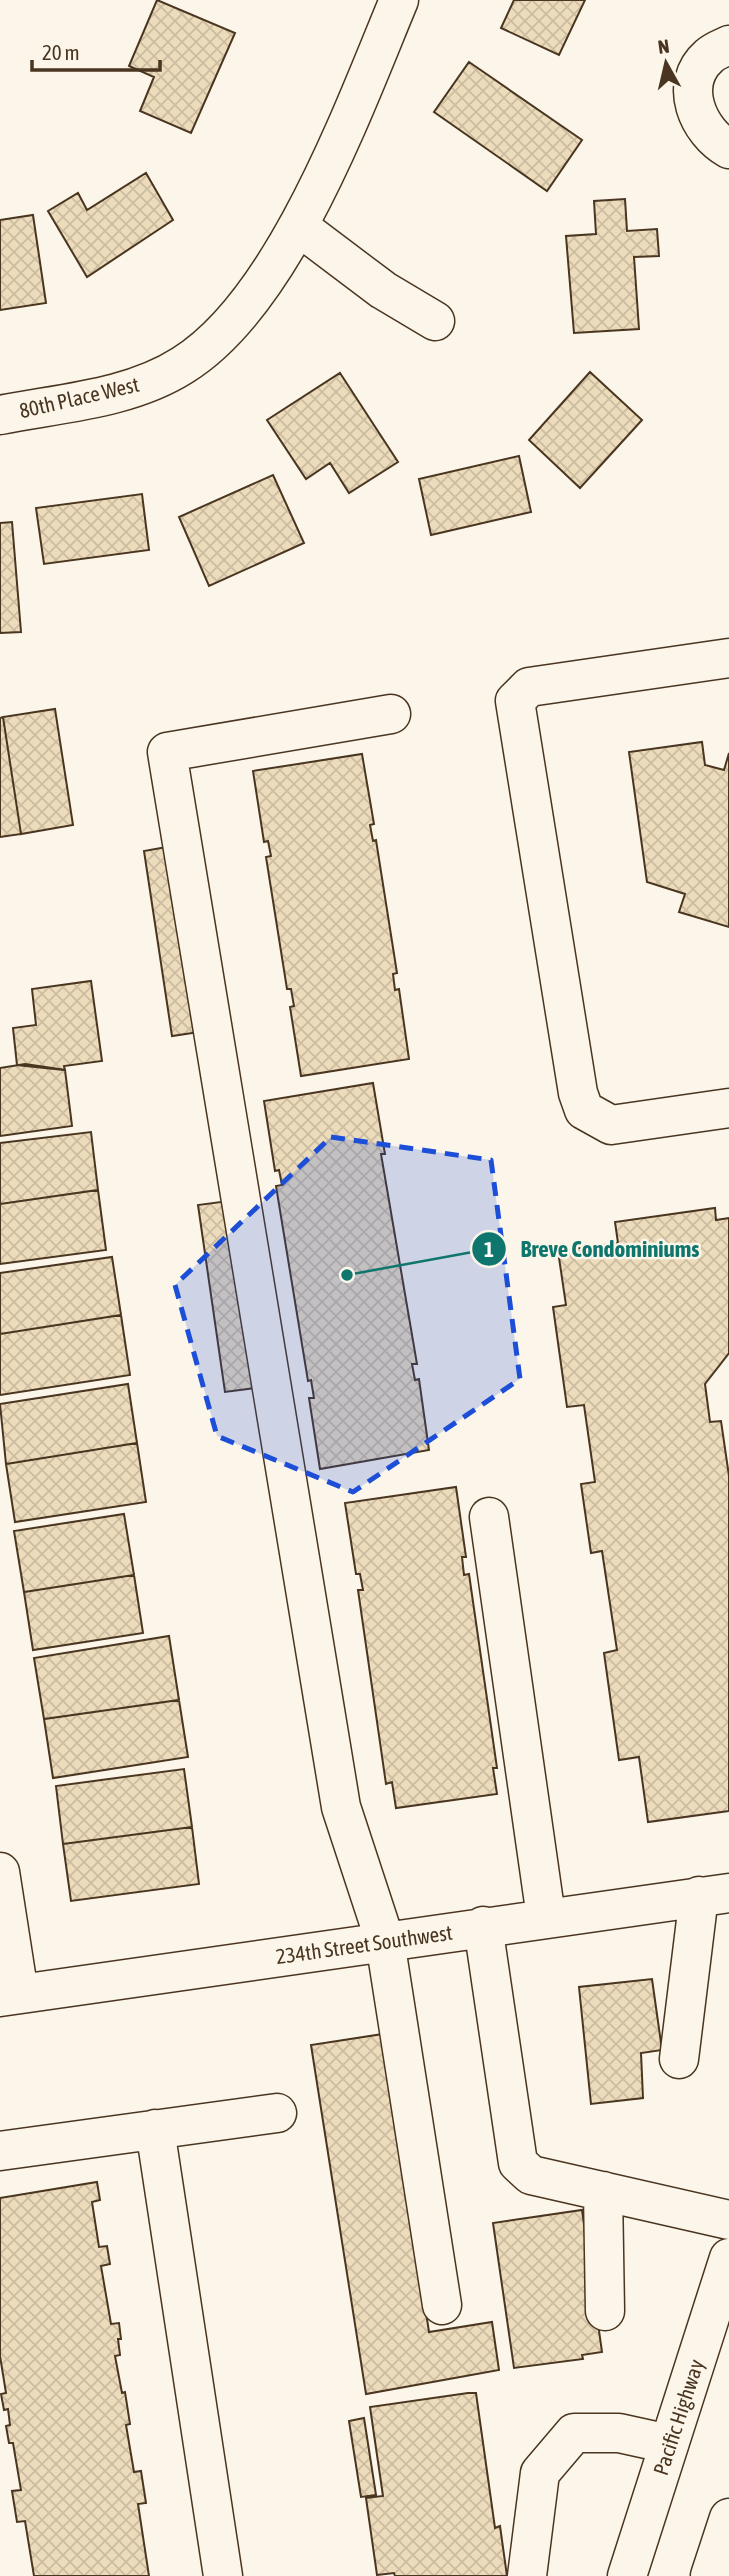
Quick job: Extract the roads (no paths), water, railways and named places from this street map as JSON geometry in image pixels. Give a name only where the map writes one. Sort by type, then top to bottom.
[{"type":"main road","name":"80th Place West","points":[[0,415],[132,390],[184,365],[224,330],[266,277],[298,226],[349,119],[399,0]]},
{"type":"main road","points":[[729,45],[709,55],[695,74],[692,96],[701,123],[714,141],[729,149]]},
{"type":"main road","points":[[298,226],[383,290],[435,321]]},
{"type":"main road","points":[[729,658],[529,687],[514,701],[578,1093],[584,1110],[611,1125],[729,1108]]},
{"type":"main road","points":[[391,714],[167,752],[341,1807],[385,1941],[442,2305]]},
{"type":"main road","points":[[489,1517],[546,1917]]},
{"type":"main road","points":[[0,1872],[9,1996]]},
{"type":"main road","points":[[679,2059],[714,1894]]},
{"type":"main road","name":"234th Street Southwest","points":[[9,1996],[714,1894]]},
{"type":"main road","points":[[483,1926],[518,2163],[531,2175],[729,2220]]},
{"type":"main road","points":[[0,2151],[277,2113]]},
{"type":"main road","points":[[155,2130],[223,2576]]},
{"type":"main road","points":[[603,2191],[605,2311]]},
{"type":"main road","name":"Pacific Highway","points":[[627,2576],[729,2258]]},
{"type":"main road","points":[[527,2576],[540,2473],[575,2432],[620,2433],[669,2444]]},
{"type":"main road","points":[[710,2576],[729,2518]]},
{"type":"place","name":"Breve Condominiums","points":[[347,1275]]}]
